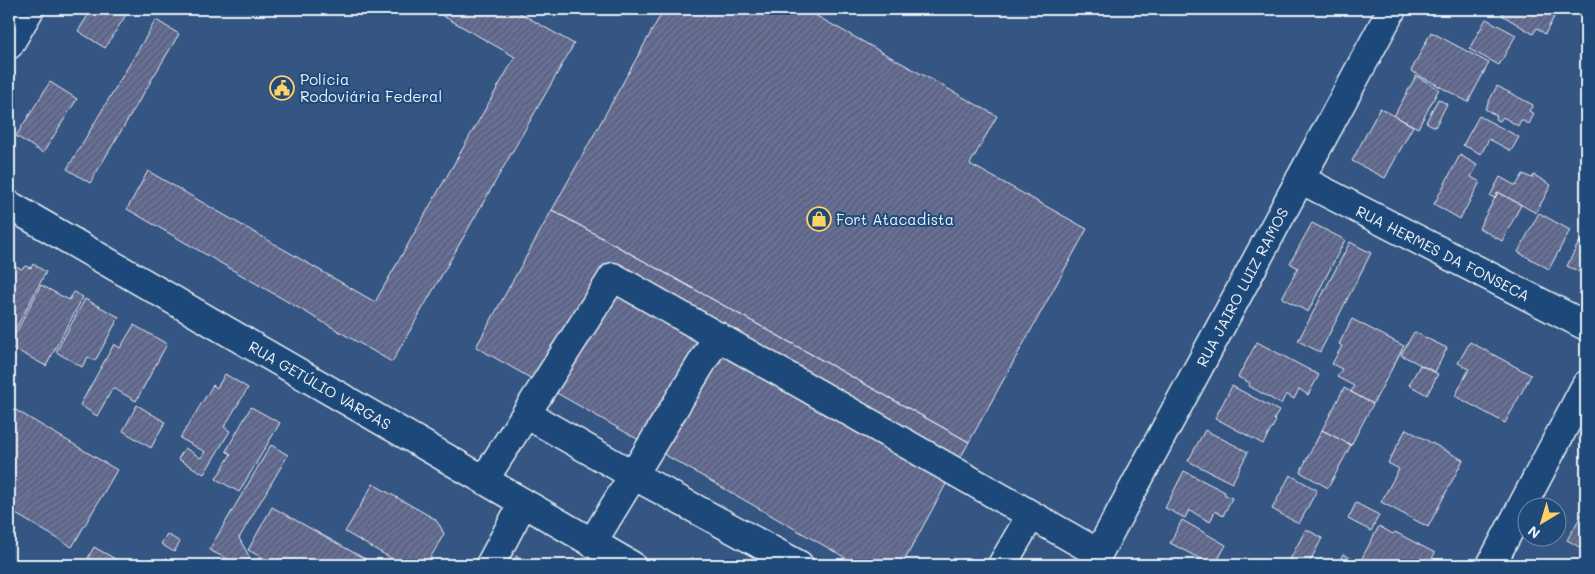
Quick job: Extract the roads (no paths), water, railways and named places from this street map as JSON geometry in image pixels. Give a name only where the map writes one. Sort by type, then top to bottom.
[{"type":"street","points":[[9,45],[30,9]]},
{"type":"street","name":"RUA JAIRO LUIZ RAMOS","points":[[1095,559],[1392,9]]},
{"type":"street","name":"RUA HERMES DA FONSECA","points":[[1300,179],[1586,326]]},
{"type":"street","name":"RUA GETÚLIO VARGAS","points":[[9,205],[631,565]]},
{"type":"street","points":[[484,480],[613,277],[1031,515],[1095,559]]},
{"type":"street","points":[[592,543],[718,336]]},
{"type":"street","points":[[1491,565],[1586,385]]},
{"type":"street","points":[[526,414],[799,565]]},
{"type":"street","points":[[490,565],[523,503]]},
{"type":"street","points":[[1002,565],[1031,515]]},
{"type":"place","name":"Polícia Rodoviária Federal","points":[[282,88]]},
{"type":"place","name":"Fort Atacadista","points":[[819,219]]}]
